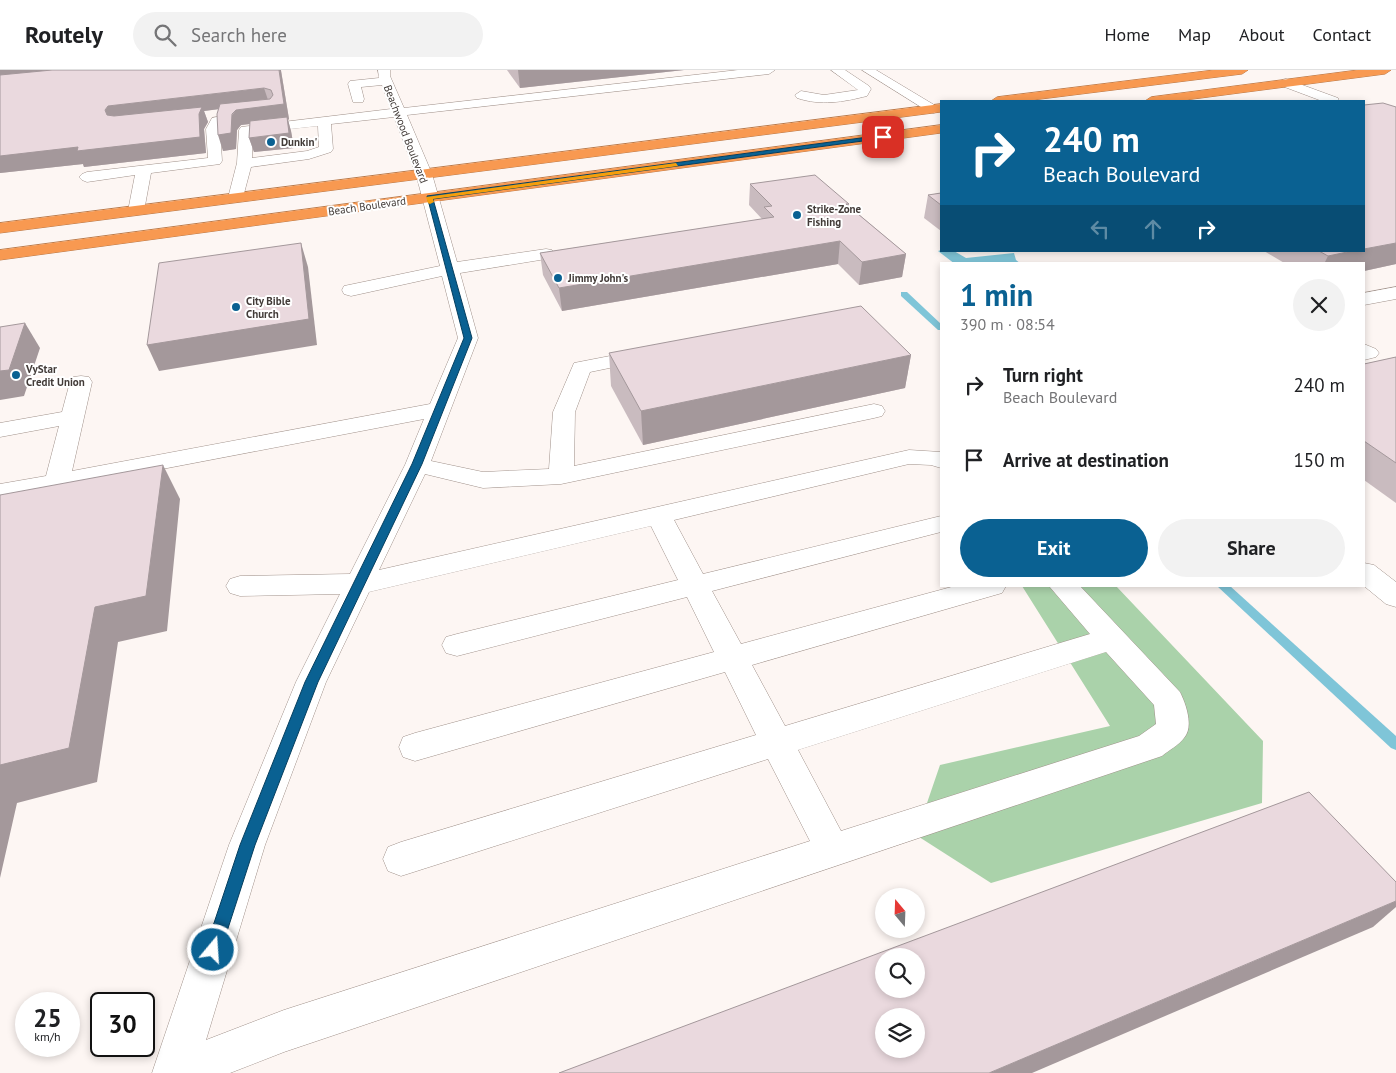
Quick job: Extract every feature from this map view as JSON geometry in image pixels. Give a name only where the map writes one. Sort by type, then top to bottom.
[{"type":"highway","points":[[1004,100],[1242,70]]},
{"type":"highway","points":[[1158,100],[1385,70]]},
{"type":"highway","points":[[0,228],[236,198],[427,186],[937,109]]},
{"type":"highway","name":"Beach Boulevard","points":[[0,255],[427,186],[940,129]]},
{"type":"street","points":[[236,198],[244,163],[246,130],[398,111],[769,70]]},
{"type":"street","points":[[802,95],[814,98],[827,98],[863,93],[865,89],[836,70]]},
{"type":"street","points":[[868,70],[937,109]]},
{"type":"street","points":[[385,75],[354,84],[362,99],[392,96]]},
{"type":"street","name":"Beachwood Boulevard","points":[[174,1073],[248,845],[311,682],[417,464],[468,338],[427,186],[385,75]]},
{"type":"street","points":[[1286,83],[1330,100]]},
{"type":"street","points":[[87,177],[215,161],[213,129],[223,118],[290,117],[338,108]]},
{"type":"street","points":[[244,163],[308,156],[326,148],[324,121]]},
{"type":"street","points":[[136,210],[144,170]]},
{"type":"street","points":[[351,290],[449,269],[546,254]]},
{"type":"street","points":[[1365,299],[1396,293]]},
{"type":"street","points":[[561,476],[564,412],[581,367],[668,351]]},
{"type":"street","points":[[57,481],[81,382]]},
{"type":"street","points":[[0,492],[440,409]]},
{"type":"street","points":[[417,464],[483,480],[561,476],[874,411]]},
{"type":"street","points":[[0,430],[72,418]]},
{"type":"street","points":[[240,586],[359,584],[453,564],[909,457],[936,458],[940,460]]},
{"type":"street","points":[[659,516],[833,851]]},
{"type":"street","points":[[457,645],[940,524]]},
{"type":"street","points":[[1365,573],[1396,597]]},
{"type":"street","points":[[415,747],[988,587]]},
{"type":"street","points":[[174,1073],[284,1031],[1150,746],[1172,729],[1169,701],[1064,587]]},
{"type":"street","points":[[401,859],[1111,638]]},
{"type":"green space","points":[[1023,587],[1117,587],[1263,741],[1262,803],[991,883],[916,835],[940,765],[1110,726]]},
{"type":"water","points":[[938,251],[956,252],[966,258],[1014,253],[1018,262],[952,262]]},
{"type":"building","points":[[52,70],[279,70],[284,104],[236,110],[232,114],[231,133],[218,135],[217,114],[220,104],[270,99],[273,95],[271,90],[264,88],[108,106],[105,110],[107,115],[114,116],[202,107],[199,114],[200,137],[77,151],[78,147],[0,156],[0,75]]},
{"type":"building","points":[[1383,103],[1396,107],[1396,243],[1365,249],[1365,105]]},
{"type":"building","points":[[287,117],[289,133],[249,138],[250,121]]},
{"type":"building","points":[[815,175],[849,204],[846,204],[906,254],[862,262],[840,241],[559,288],[540,253],[774,217],[764,207],[772,206],[750,184]]},
{"type":"building","points":[[940,193],[940,204],[928,195]]},
{"type":"building","points":[[301,243],[309,319],[147,345],[159,263]]},
{"type":"building","points":[[1321,252],[1347,252],[1328,256]]},
{"type":"building","points":[[861,306],[911,355],[641,411],[609,353]]},
{"type":"building","points":[[25,323],[9,370],[0,371],[0,327]]},
{"type":"building","points":[[1396,357],[1396,463],[1365,442],[1365,364]]},
{"type":"building","points":[[163,465],[146,596],[95,607],[69,748],[0,765],[0,495]]},
{"type":"building","points":[[1309,792],[1396,882],[1396,901],[989,1073],[559,1073],[875,955],[875,998],[925,998],[925,948],[893,948],[919,938],[925,938],[925,936]]},
{"type":"waterway","points":[[904,294],[940,327]]},
{"type":"waterway","points":[[1224,587],[1396,744]]},
{"type":"slow traffic","points":[[430,202],[429,197],[676,164]]},
{"type":"place","name":"Dunkin'","points":[[271,142]]},
{"type":"place","name":"Strike-Zone Fishing","points":[[797,215]]},
{"type":"place","name":"Jimmy John's","points":[[558,278]]},
{"type":"place","name":"City Bible Church","points":[[236,307]]},
{"type":"place","name":"VyStar Credit Union","points":[[16,375]]},
{"type":"route","points":[[213,950],[248,845],[311,682],[417,464],[468,338],[429,197],[883,137]]}]
